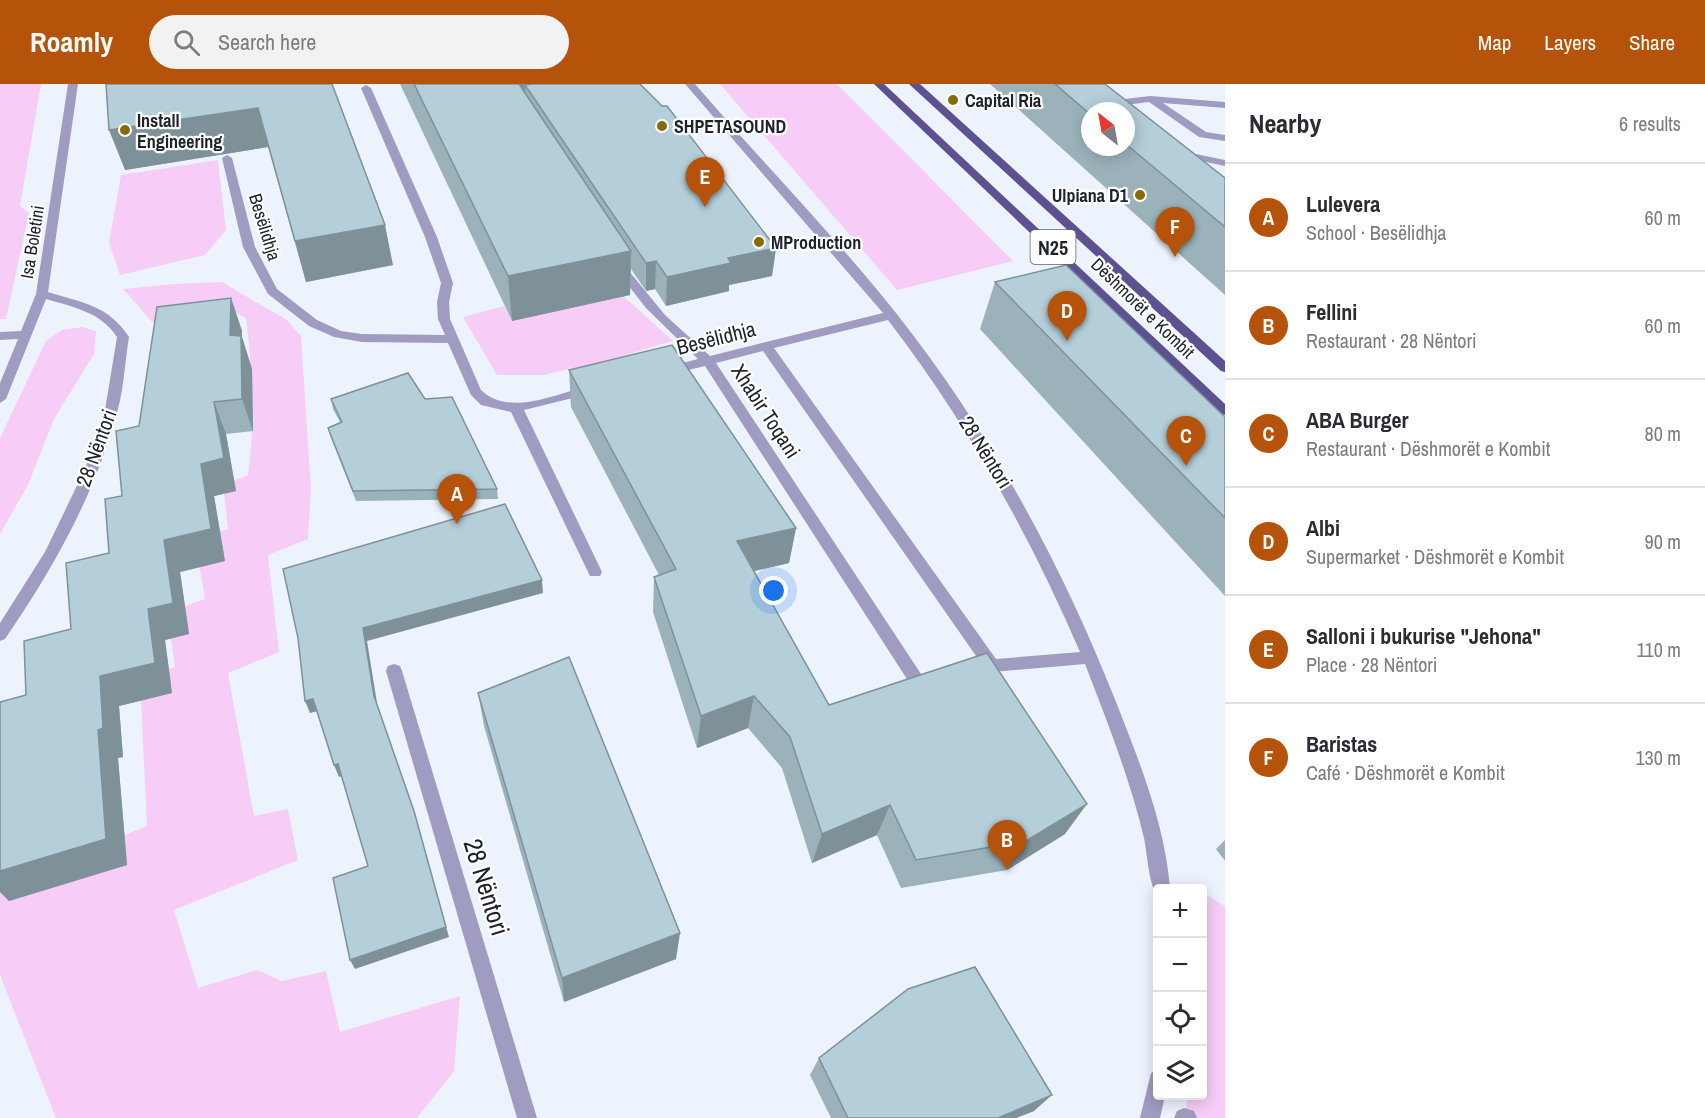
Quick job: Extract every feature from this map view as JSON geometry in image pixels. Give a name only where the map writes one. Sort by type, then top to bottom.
[{"type":"main road","name":"Dëshmorët e Kombit","points":[[879,84],[1225,411]]},
{"type":"main road","name":"Dëshmorët e Kombit","points":[[914,84],[1225,368]]},
{"type":"street","name":"Isa Boletini","points":[[0,399],[42,294],[73,84]]},
{"type":"street","name":"28 Nëntori","points":[[690,84],[891,315],[952,399],[1010,489],[1048,560],[1091,657],[1158,853],[1161,884]]},
{"type":"street","points":[[366,88],[431,237],[447,283],[443,302],[444,319],[477,392],[486,402],[516,408],[606,386]]},
{"type":"street","points":[[1150,99],[1203,135],[1225,138]]},
{"type":"street","points":[[1105,102],[1150,99],[1225,105]]},
{"type":"street","points":[[1173,156],[1225,163]]},
{"type":"street","name":"Besëlidhja","points":[[227,158],[249,247],[272,291],[313,324],[338,334],[362,338],[452,339]]},
{"type":"street","name":"Xhabir Toqani","points":[[613,256],[642,299],[708,362],[922,688],[942,682]]},
{"type":"street","name":"28 Nëntori","points":[[0,635],[26,598],[56,543],[88,475],[111,409],[123,337],[113,321],[96,312],[42,294]]},
{"type":"street","name":"Besëlidhja","points":[[652,375],[891,315]]},
{"type":"street","points":[[0,336],[26,335]]},
{"type":"street","name":"Xhabir Toqani","points":[[767,347],[992,666]]},
{"type":"street","points":[[516,408],[595,572]]},
{"type":"street","points":[[962,675],[992,666],[1091,657]]},
{"type":"street","name":"28 Nëntori","points":[[394,671],[527,1118]]},
{"type":"street","points":[[1150,1118],[1154,1100]]},
{"type":"shaded area","points":[[0,84],[41,84],[20,206],[29,213],[6,319],[0,319]]},
{"type":"shaded area","points":[[720,84],[837,84],[1013,261],[897,290]]},
{"type":"shaded area","points":[[218,160],[226,230],[205,255],[120,275],[109,243],[121,175]]},
{"type":"shaded area","points":[[222,282],[287,320],[301,336],[311,490],[308,539],[268,555],[279,652],[228,673],[254,816],[288,809],[298,860],[174,910],[198,988],[257,970],[282,981],[326,971],[340,1032],[460,996],[454,1071],[417,1118],[56,1118],[0,975],[0,886],[147,826],[140,679],[175,667],[167,612],[205,599],[195,539],[228,529],[223,485],[248,475],[252,436],[252,377],[246,318],[227,308],[152,322],[123,289]]},
{"type":"shaded area","points":[[619,292],[673,341],[613,359],[544,375],[497,375],[463,317],[504,306],[512,321]]},
{"type":"shaded area","points":[[82,327],[96,331],[94,354],[54,419],[28,485],[0,534],[0,438],[46,341],[62,330]]},
{"type":"shaded area","points":[[1207,895],[1225,906],[1225,1118],[1184,1118],[1187,1100],[1207,1100]]},
{"type":"building","points":[[106,84],[332,84],[385,225],[295,241],[258,108],[109,130]]},
{"type":"building","points":[[414,84],[519,84],[631,251],[508,276]]},
{"type":"building","points":[[640,84],[662,106],[667,106],[776,248],[728,258],[731,263],[667,277],[656,261],[646,263],[525,85]]},
{"type":"building","points":[[1055,84],[1105,84],[1128,102],[1081,102],[1081,106]]},
{"type":"building","points":[[1135,108],[1225,178],[1225,227],[1135,152]]},
{"type":"building","points":[[1066,265],[1225,417],[1225,518],[995,282]]},
{"type":"building","points":[[231,298],[230,335],[241,336],[242,399],[214,402],[224,458],[201,464],[211,529],[164,540],[173,603],[148,609],[155,663],[100,676],[103,728],[98,730],[106,839],[0,871],[0,702],[26,695],[24,641],[71,629],[66,563],[109,553],[105,499],[122,496],[116,431],[139,426],[157,307]]},
{"type":"building","points":[[672,345],[796,528],[737,541],[829,705],[987,653],[1087,804],[1026,841],[916,860],[890,805],[822,834],[790,737],[754,696],[701,716],[654,577],[676,569],[569,370]]},
{"type":"building","points":[[408,373],[425,399],[452,397],[497,489],[353,491],[328,428],[342,422],[331,399]]},
{"type":"building","points":[[505,504],[542,580],[363,628],[374,696],[414,811],[446,927],[350,960],[333,878],[368,866],[338,764],[334,765],[313,699],[305,701],[298,638],[283,569]]},
{"type":"building","points":[[569,657],[680,933],[562,978],[478,693]]},
{"type":"building","points":[[975,967],[1052,1095],[998,1118],[848,1118],[819,1058],[908,989]]},
{"type":"place","name":"Capital Ria","points":[[953,100]]},
{"type":"place","name":"SHPETASOUND","points":[[662,126]]},
{"type":"place","name":"Install Engineering","points":[[125,130]]},
{"type":"place","name":"Ulpiana D1","points":[[1140,195]]},
{"type":"place","name":"Salloni i bukurise \"Jehona\"","points":[[705,207]]},
{"type":"place","name":"MProduction","points":[[759,242]]},
{"type":"place","name":"Baristas","points":[[1175,257]]},
{"type":"place","name":"Albi","points":[[1067,341]]},
{"type":"place","name":"ABA Burger","points":[[1186,466]]},
{"type":"place","name":"Lulevera","points":[[457,524]]},
{"type":"place","name":"Fellini","points":[[1007,870]]}]
